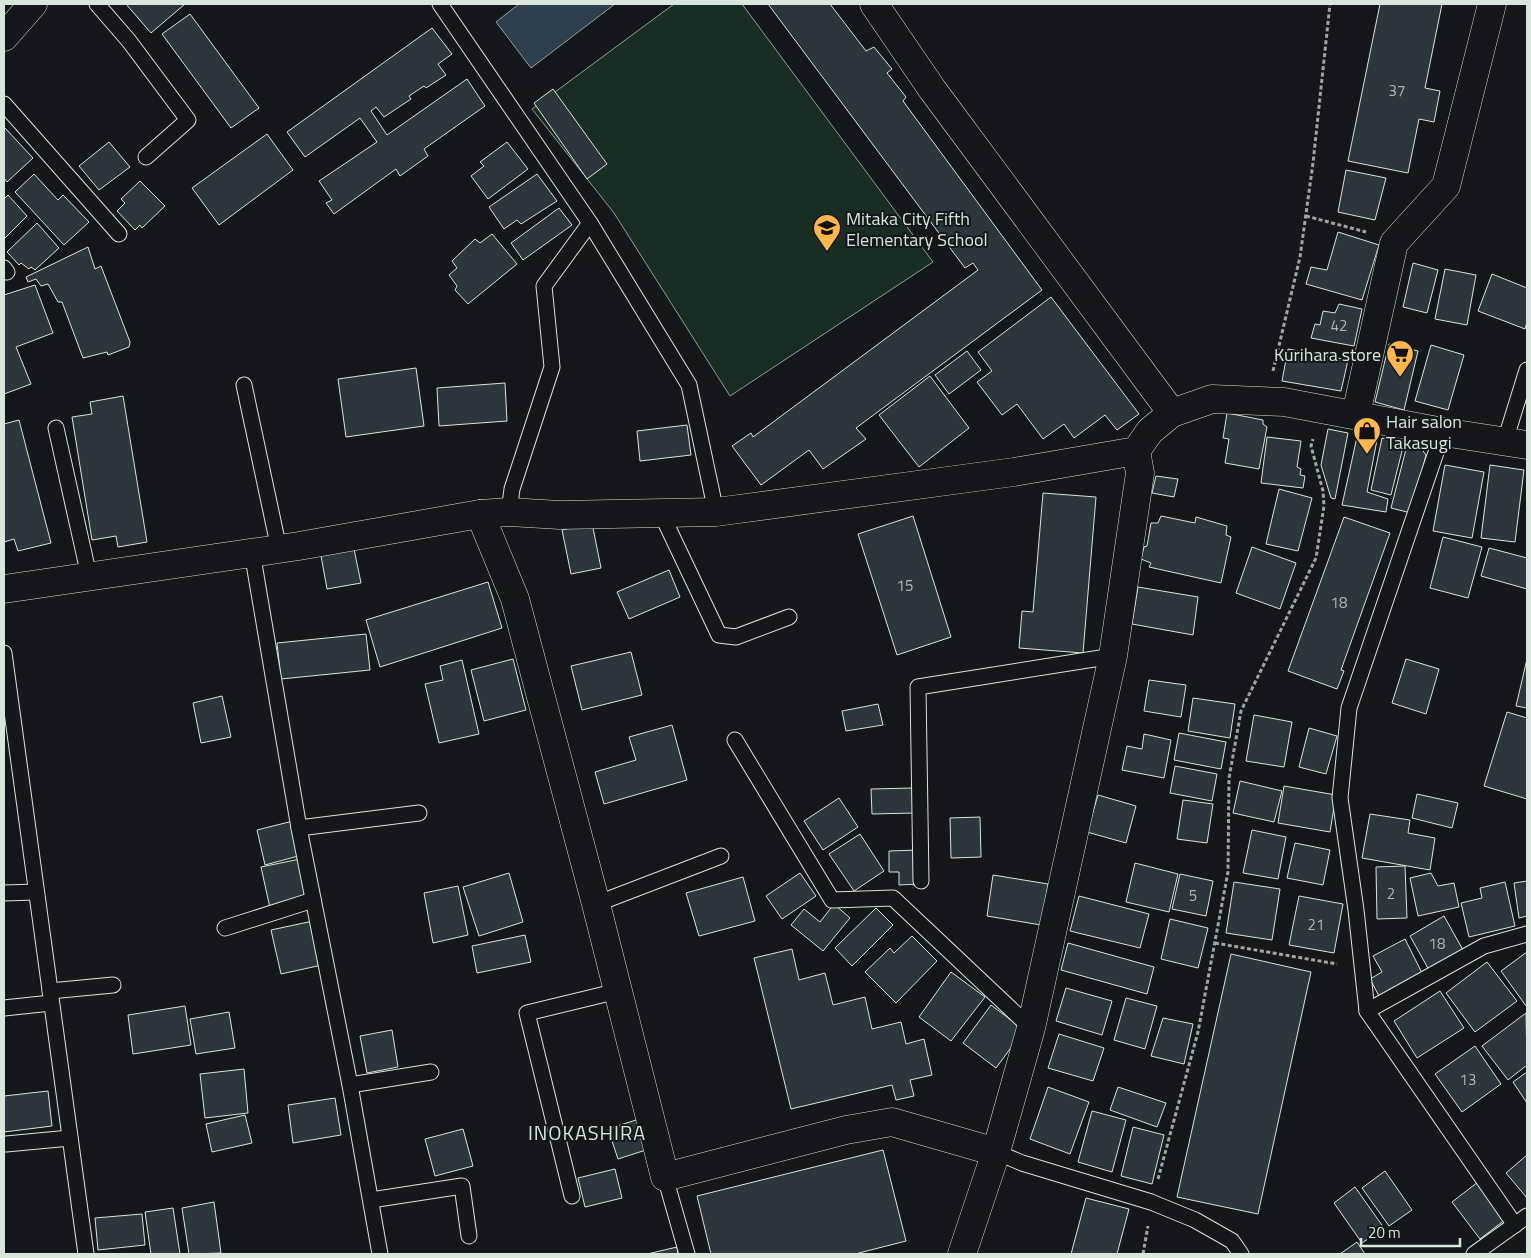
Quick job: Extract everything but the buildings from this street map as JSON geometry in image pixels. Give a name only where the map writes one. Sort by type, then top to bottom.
[{"type":"street","points":[[4,37],[33,4]]},
{"type":"street","points":[[874,4],[932,89],[1172,413]]},
{"type":"street","points":[[1356,414],[1394,242],[1446,186],[1492,4]]},
{"type":"street","points":[[4,588],[279,549],[480,514],[509,512],[560,515],[716,512],[1014,472],[1136,451],[1150,431],[1172,413],[1212,399],[1266,400],[1356,414],[1443,432],[1516,443]]},
{"type":"street","points":[[962,1254],[996,1152],[1031,1028],[1113,656],[1140,473],[1136,451]]},
{"type":"street","points":[[480,514],[515,598],[596,904],[665,1177],[846,1130],[892,1122],[996,1152]]},
{"type":"lane","points":[[97,4],[129,41],[188,120],[146,157]]},
{"type":"lane","points":[[440,4],[590,223],[689,385],[716,512]]},
{"type":"lane","points":[[4,104],[119,234]]},
{"type":"lane","points":[[509,512],[512,489],[552,366],[544,286],[590,223]]},
{"type":"lane","points":[[1516,443],[1527,370]]},
{"type":"lane","points":[[244,386],[279,549]]},
{"type":"lane","points":[[56,428],[89,576]]},
{"type":"lane","points":[[1443,432],[1349,708],[1340,798],[1367,1011],[1521,1221],[1477,1253]]},
{"type":"lane","points":[[661,513],[719,635],[736,637],[789,617]]},
{"type":"lane","points":[[252,552],[298,828],[350,1085],[371,1200],[380,1254],[375,1254]]},
{"type":"lane","points":[[4,653],[86,1254]]},
{"type":"lane","points":[[921,881],[918,687],[1113,656]]},
{"type":"lane","points":[[735,740],[832,900],[893,898],[1031,1028]]},
{"type":"lane","points":[[298,828],[419,813]]},
{"type":"lane","points":[[596,904],[721,856]]},
{"type":"lane","points":[[4,893],[36,892]]},
{"type":"lane","points":[[224,928],[313,900]]},
{"type":"lane","points":[[1367,1011],[1484,946],[1527,934]]},
{"type":"lane","points":[[4,1008],[113,985]]},
{"type":"lane","points":[[572,1196],[527,1013],[618,991]]},
{"type":"lane","points":[[350,1085],[431,1072]]},
{"type":"lane","points":[[6,1144],[70,1138]]},
{"type":"lane","points":[[996,1152],[1022,1162],[1151,1202],[1195,1220],[1232,1241],[1241,1254]]},
{"type":"lane","points":[[665,1177],[687,1254]]},
{"type":"lane","points":[[371,1200],[462,1186],[469,1236]]},
{"type":"path","points":[[1266,400],[1300,257],[1330,4]]},
{"type":"path","points":[[1306,216],[1373,234]]},
{"type":"path","points":[[1143,1254],[1151,1202],[1198,1032],[1228,872],[1229,778],[1241,711],[1316,558],[1321,534],[1323,491],[1311,446],[1319,409]]},
{"type":"path","points":[[1215,943],[1362,968]]},
{"type":"green space","points":[[674,4],[742,4],[933,262],[730,396],[614,213],[532,109]]},
{"type":"water","points":[[519,4],[615,4],[531,68],[496,22]]},
{"type":"place","name":"Mitaka City Fifth Elementary School","points":[[827,252]]},
{"type":"place","name":"Kurihara store","points":[[1400,378]]},
{"type":"place","name":"Hair salon Takasugi","points":[[1367,455]]},
{"type":"district","name":"INOKASHIRA","points":[[587,1132]]}]
